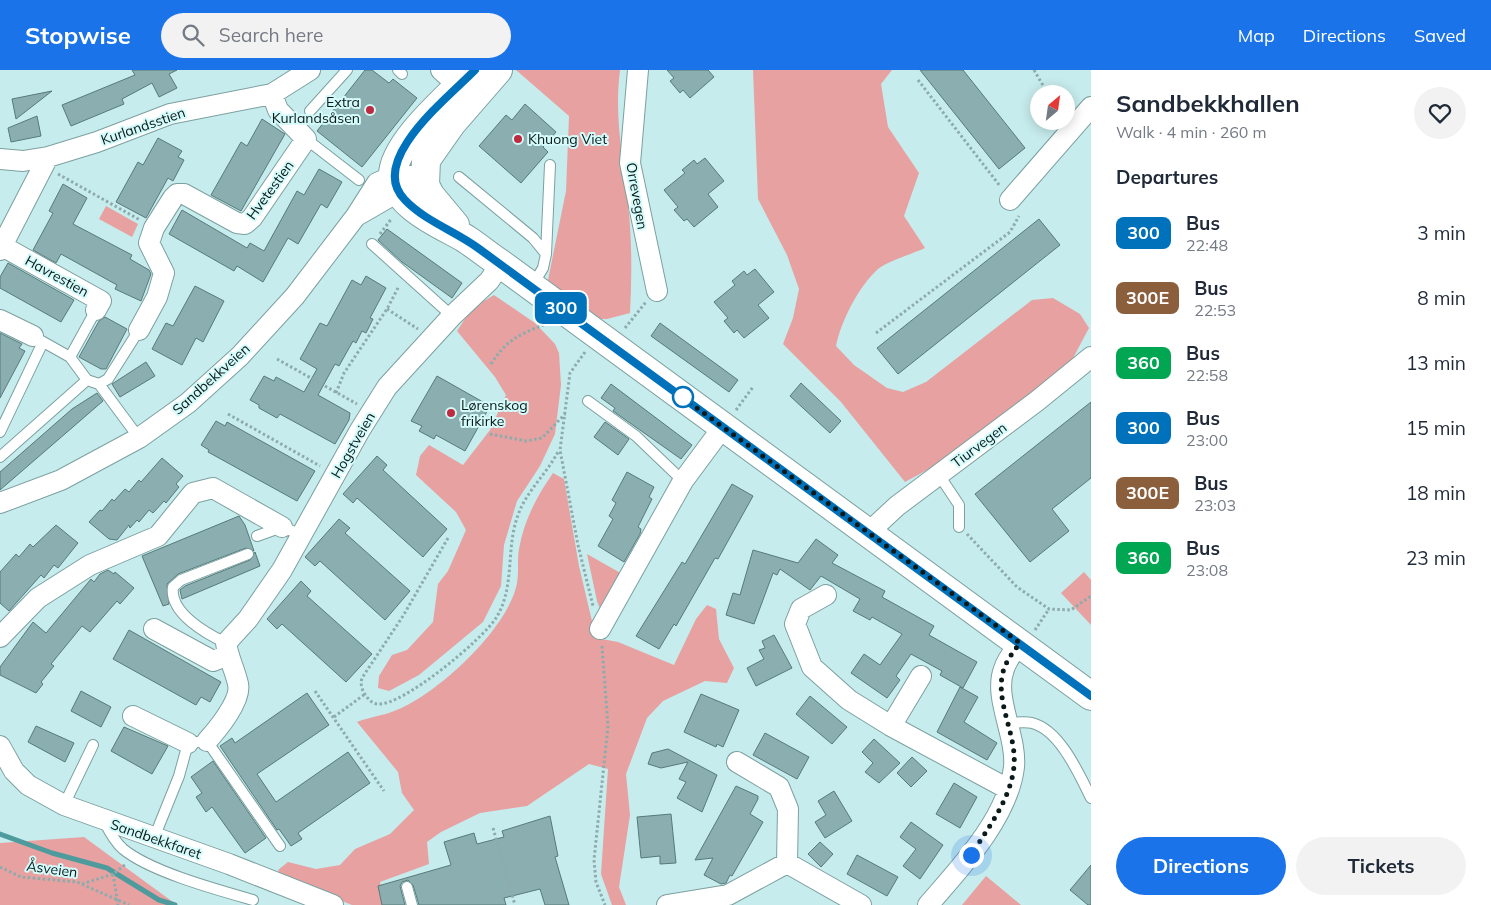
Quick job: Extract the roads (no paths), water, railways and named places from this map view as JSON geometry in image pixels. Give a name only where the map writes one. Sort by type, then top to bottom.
[{"type":"main road","points":[[498,70],[462,81],[404,146],[397,159],[396,184],[414,209],[467,240],[587,328],[729,419],[868,533],[1028,636],[1091,696]]},
{"type":"main road","points":[[462,81],[429,151],[424,176],[430,195],[467,240]]},
{"type":"street","name":"Kurlandsstien","points":[[0,160],[46,162],[170,114],[272,94],[310,70]]},
{"type":"street","name":"Orrevegen","points":[[638,70],[630,163],[657,291]]},
{"type":"street","points":[[272,94],[278,110],[306,139]]},
{"type":"street","points":[[1010,200],[1091,107]]},
{"type":"street","name":"Hvetestien","points":[[139,330],[157,297],[164,273],[149,243],[154,228],[173,198],[178,194],[184,194],[238,223],[245,224],[252,218],[306,139]]},
{"type":"street","name":"Havrestien","points":[[46,162],[1,248],[101,301],[96,310]]},
{"type":"street","name":"Sandbekkveien","points":[[0,504],[61,480],[138,438],[188,403],[240,356],[295,296],[356,216],[377,183],[396,184],[424,176]]},
{"type":"street","name":"Hogstveien","points":[[227,649],[265,595],[302,535],[387,387],[452,316],[489,281],[501,264]]},
{"type":"street","points":[[0,320],[38,339]]},
{"type":"street","name":"Tiurvegen","points":[[868,533],[897,506],[1037,402],[1091,357]]},
{"type":"street","points":[[600,629],[683,481],[729,419]]},
{"type":"street","points":[[0,637],[38,598],[62,582],[90,565],[158,536],[193,493],[213,488],[282,527]]},
{"type":"street","points":[[826,594],[801,609],[795,624],[812,667],[849,700],[892,726],[1008,789]]},
{"type":"street","points":[[133,716],[197,742],[230,711],[239,686],[227,649],[213,661],[154,629]]},
{"type":"street","points":[[928,905],[971,855],[996,815],[1008,789],[1014,767],[1014,753],[1000,683],[1008,660],[1028,636]]},
{"type":"street","points":[[892,726],[921,676]]},
{"type":"street","name":"Sandbekkfaret","points":[[0,746],[14,771],[28,785],[64,805],[229,864],[332,905]]},
{"type":"street","points":[[737,762],[779,787],[788,809],[788,862]]},
{"type":"street","points":[[666,905],[728,895],[788,862]]},
{"type":"street","points":[[788,862],[861,905]]},
{"type":"lane","points":[[310,111],[347,70]]},
{"type":"lane","points":[[306,139],[359,180]]},
{"type":"lane","points":[[532,287],[543,268],[546,254],[550,166]]},
{"type":"lane","points":[[459,177],[533,238],[546,254]]},
{"type":"lane","points":[[372,244],[452,316]]},
{"type":"lane","points":[[70,357],[96,310]]},
{"type":"lane","points":[[99,384],[108,379],[139,330]]},
{"type":"lane","points":[[0,432],[38,339],[70,357],[87,380],[99,384],[138,438]]},
{"type":"lane","points":[[0,457],[87,380]]},
{"type":"lane","points":[[588,401],[636,436],[683,481]]},
{"type":"lane","points":[[939,474],[959,505],[960,527]]},
{"type":"lane","points":[[257,536],[282,527],[302,535]]},
{"type":"lane","points":[[227,649],[189,620],[176,602],[173,587],[182,580],[248,554]]},
{"type":"lane","points":[[1008,723],[1030,722],[1057,740],[1079,774],[1091,798]]},
{"type":"lane","points":[[154,838],[179,776],[197,742],[280,846]]},
{"type":"lane","points":[[64,805],[92,745]]},
{"type":"lane","points":[[104,820],[109,832],[123,850],[178,877],[253,900]]},
{"type":"lane","points":[[407,887],[412,905]]},
{"type":"waterway","points":[[0,834],[52,853],[107,868],[159,900],[175,905]]},
{"type":"place","name":"Extra Kurlandsåsen","points":[[370,110]]},
{"type":"place","name":"Khuong Viet","points":[[518,139]]},
{"type":"place","name":"Lørenskog frikirke","points":[[451,413]]}]
